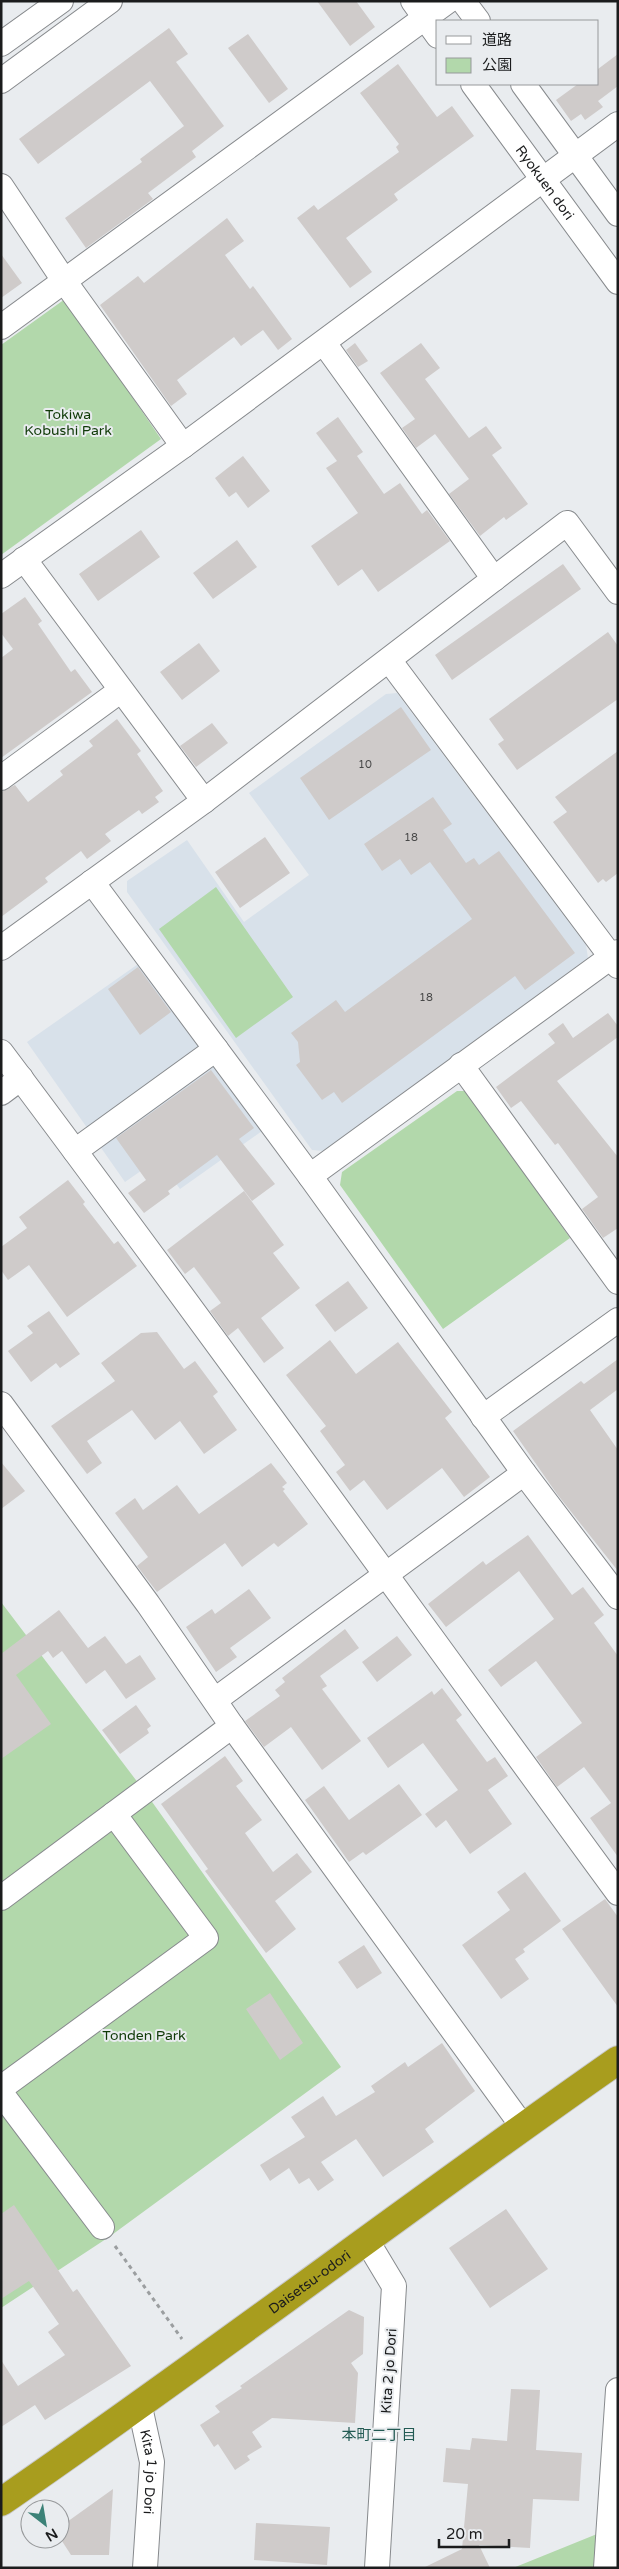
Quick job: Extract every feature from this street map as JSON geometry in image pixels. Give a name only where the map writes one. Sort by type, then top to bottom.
[{"type":"highway","name":"Daisetsu-odori","points":[[1,2502],[140,2407],[522,2127],[618,2060]]},
{"type":"street","points":[[1,44],[61,1]]},
{"type":"street","points":[[1,81],[110,1]]},
{"type":"street","points":[[1,327],[448,1]]},
{"type":"street","points":[[463,1],[477,20]]},
{"type":"street","name":"Ryokuen dori","points":[[474,85],[618,282]]},
{"type":"street","points":[[525,85],[618,214]]},
{"type":"street","points":[[1,576],[184,446],[542,178],[618,124]]},
{"type":"street","points":[[1,186],[65,282],[184,446]]},
{"type":"street","points":[[324,343],[494,579]]},
{"type":"street","points":[[1,948],[204,801],[567,523],[618,592]]},
{"type":"street","points":[[24,560],[204,801]]},
{"type":"street","points":[[310,1176],[461,1065],[616,958],[389,660]]},
{"type":"street","points":[[1,778],[120,691]]},
{"type":"street","points":[[92,882],[310,1176],[524,1473],[618,1597]]},
{"type":"street","points":[[75,1151],[216,1049]]},
{"type":"street","points":[[1,1052],[328,1494],[385,1575],[618,1893]]},
{"type":"street","points":[[461,1065],[618,1282]]},
{"type":"street","points":[[1,1093],[21,1078]]},
{"type":"street","points":[[483,1417],[618,1320]]},
{"type":"street","points":[[1,1404],[148,1604],[232,1726],[522,2127]]},
{"type":"street","points":[[214,1700],[524,1473]]},
{"type":"street","points":[[1,1898],[232,1726]]},
{"type":"street","points":[[1,2088],[206,1938],[114,1814]]},
{"type":"street","points":[[1,2093],[102,2227]]},
{"type":"street","name":"Kita 2 jo Dori","points":[[367,2241],[394,2286],[377,2568]]},
{"type":"street","points":[[606,2568],[618,2390]]},
{"type":"street","name":"Kita 1 jo Dori","points":[[140,2407],[152,2462],[145,2568]]},
{"type":"path","points":[[102,2227],[182,2338]]},
{"type":"shaded area","points":[[397,693],[586,945],[588,958],[323,1151],[312,1150],[127,892],[127,881],[187,840],[244,922],[309,875],[249,793],[386,694]]},
{"type":"shaded area","points":[[141,962],[262,1131],[180,1189],[158,1159],[125,1182],[27,1042]]},
{"type":"green space","name":"Tokiwa Kobushi Park","points":[[65,299],[161,439],[1,555],[1,345]]},
{"type":"green space","points":[[216,887],[293,997],[236,1038],[159,929]]},
{"type":"green space","points":[[457,1091],[467,1091],[570,1238],[443,1329],[340,1185],[342,1172]]},
{"type":"green space","name":"Tonden Park","points":[[1,1602],[145,1792],[341,2067],[109,2237],[1,2308]]},
{"type":"green space","points":[[597,2534],[596,2568],[513,2568]]},
{"type":"building","points":[[317,1],[356,1],[375,27],[350,46]]},
{"type":"building","points":[[169,28],[188,54],[176,62],[224,126],[192,151],[196,157],[148,193],[153,199],[86,248],[65,218],[142,162],[140,159],[184,126],[150,81],[38,164],[19,139]]},
{"type":"building","points":[[248,34],[288,89],[269,103],[228,48]]},
{"type":"building","points":[[618,54],[618,86],[598,101],[603,107],[585,120],[581,114],[571,121],[556,100],[577,85],[599,85],[599,68]]},
{"type":"building","points":[[398,64],[437,117],[452,106],[474,136],[394,194],[398,200],[346,238],[372,272],[350,288],[297,218],[314,205],[318,210],[399,152],[396,147],[399,144],[360,93]]},
{"type":"building","points":[[227,218],[244,241],[225,255],[250,289],[253,286],[292,339],[278,350],[263,330],[241,346],[234,337],[177,380],[187,394],[171,406],[100,305],[138,276],[144,283]]},
{"type":"building","points":[[1,254],[22,283],[1,298]]},
{"type":"building","points":[[355,343],[368,361],[358,367],[346,350]]},
{"type":"building","points":[[421,343],[440,368],[425,379],[469,438],[486,426],[502,448],[492,455],[528,504],[506,520],[504,517],[480,536],[449,494],[469,479],[435,434],[416,448],[402,428],[415,419],[380,373]]},
{"type":"building","points":[[338,417],[363,452],[357,456],[384,494],[400,483],[422,514],[427,510],[450,541],[378,592],[362,569],[338,586],[311,546],[358,513],[326,468],[337,461],[316,433]]},
{"type":"building","points":[[243,456],[270,491],[248,508],[236,492],[229,497],[215,478]]},
{"type":"building","points":[[141,530],[160,557],[98,601],[79,574]]},
{"type":"building","points":[[237,540],[257,567],[213,599],[193,573]]},
{"type":"building","points":[[563,564],[581,589],[452,680],[435,655]]},
{"type":"building","points":[[25,597],[42,621],[38,624],[71,672],[75,669],[92,692],[1,758],[1,658],[13,649],[1,633],[1,614]]},
{"type":"building","points":[[608,632],[618,646],[618,699],[517,770],[498,744],[504,740],[489,719]]},
{"type":"building","points":[[199,643],[220,671],[182,700],[160,672]]},
{"type":"building","points":[[401,707],[431,750],[329,820],[300,778]]},
{"type":"building","points":[[117,719],[141,751],[137,754],[163,791],[155,797],[159,802],[142,814],[139,810],[105,834],[111,841],[87,859],[81,851],[45,878],[48,882],[1,917],[1,792],[15,785],[28,802],[63,775],[60,771],[93,746],[89,741]]},
{"type":"building","points":[[212,723],[228,743],[196,767],[180,746]]},
{"type":"building","points":[[618,751],[618,873],[606,882],[603,879],[598,883],[553,822],[567,812],[555,797]]},
{"type":"building","points":[[433,797],[452,824],[443,830],[466,863],[474,858],[479,865],[499,851],[575,953],[525,990],[515,976],[342,1103],[334,1092],[322,1100],[296,1065],[300,1062],[298,1042],[291,1033],[336,1000],[345,1012],[472,919],[430,862],[411,875],[400,859],[382,871],[364,844]]},
{"type":"building","points":[[265,837],[290,873],[240,908],[215,872]]},
{"type":"building","points":[[138,967],[171,1012],[140,1035],[108,989]]},
{"type":"building","points":[[608,1013],[618,1026],[618,1037],[557,1081],[618,1157],[618,1228],[603,1238],[582,1209],[598,1197],[558,1143],[555,1145],[521,1101],[511,1108],[496,1087],[555,1043],[548,1034],[563,1023],[573,1038]]},
{"type":"building","points":[[211,1070],[254,1128],[239,1139],[275,1184],[252,1201],[217,1155],[168,1191],[170,1194],[144,1213],[128,1193],[146,1180],[116,1138]]},
{"type":"building","points":[[68,1180],[85,1202],[83,1204],[114,1244],[118,1241],[137,1266],[67,1317],[29,1265],[8,1280],[1,1270],[1,1247],[27,1228],[19,1217]]},
{"type":"building","points":[[244,1191],[284,1245],[273,1253],[300,1288],[261,1318],[284,1348],[264,1363],[238,1328],[228,1336],[210,1311],[221,1303],[194,1267],[185,1274],[167,1250]]},
{"type":"building","points":[[348,1281],[368,1308],[335,1332],[315,1305]]},
{"type":"building","points":[[49,1311],[80,1354],[60,1368],[56,1363],[31,1382],[8,1351],[33,1333],[27,1326]]},
{"type":"building","points":[[157,1332],[184,1369],[195,1361],[218,1392],[213,1396],[237,1430],[204,1454],[180,1421],[155,1440],[132,1410],[87,1441],[102,1463],[87,1474],[51,1426],[115,1381],[101,1363],[141,1333]]},
{"type":"building","points":[[330,1340],[356,1374],[398,1342],[452,1412],[445,1418],[490,1477],[464,1497],[442,1468],[387,1510],[364,1480],[350,1491],[336,1472],[345,1465],[320,1431],[326,1426],[286,1375]]},
{"type":"building","points":[[618,1359],[618,1389],[590,1410],[618,1450],[618,1571],[557,1494],[513,1431],[581,1381],[584,1384]]},
{"type":"building","points":[[1,1462],[25,1491],[1,1509]]},
{"type":"building","points":[[271,1463],[287,1483],[282,1487],[285,1489],[283,1491],[308,1524],[278,1547],[274,1543],[242,1567],[225,1543],[157,1592],[137,1566],[148,1557],[115,1513],[135,1498],[143,1510],[177,1485],[199,1514]]},
{"type":"building","points":[[528,1535],[572,1595],[583,1587],[604,1615],[594,1623],[618,1656],[618,1857],[590,1818],[611,1803],[584,1767],[557,1787],[536,1757],[582,1723],[536,1661],[501,1687],[488,1670],[554,1619],[519,1571],[446,1627],[428,1604],[483,1561],[486,1565]]},
{"type":"building","points":[[249,1589],[271,1618],[230,1648],[237,1657],[216,1672],[186,1627],[212,1609],[215,1614]]},
{"type":"building","points":[[59,1610],[88,1648],[105,1636],[126,1664],[140,1655],[156,1679],[126,1699],[105,1670],[86,1684],[62,1651],[53,1658],[48,1651],[16,1675],[51,1724],[1,1759],[1,1654]]},
{"type":"building","points":[[345,1629],[359,1648],[320,1676],[327,1686],[322,1689],[361,1741],[322,1770],[291,1727],[264,1747],[245,1721],[280,1696],[275,1690],[285,1682],[282,1678]]},
{"type":"building","points":[[397,1636],[412,1655],[377,1682],[362,1662]]},
{"type":"building","points":[[442,1688],[462,1715],[456,1720],[487,1762],[495,1757],[508,1776],[488,1790],[512,1824],[470,1854],[446,1820],[436,1828],[425,1814],[458,1790],[423,1743],[388,1768],[367,1738],[432,1691],[434,1695]]},
{"type":"building","points":[[136,1705],[151,1726],[147,1729],[149,1733],[120,1754],[102,1730]]},
{"type":"building","points":[[225,1756],[243,1781],[236,1786],[262,1820],[245,1833],[273,1872],[297,1853],[312,1872],[275,1901],[296,1929],[266,1953],[205,1871],[208,1869],[161,1804]]},
{"type":"building","points":[[399,1784],[422,1815],[366,1855],[363,1852],[349,1862],[305,1800],[324,1786],[349,1820]]},
{"type":"building","points":[[525,1872],[561,1921],[523,1949],[525,1952],[515,1959],[529,1979],[501,1999],[462,1945],[510,1910],[497,1892]]},
{"type":"building","points":[[605,1899],[618,1917],[618,2007],[562,1929]]},
{"type":"building","points":[[364,1945],[382,1973],[357,1989],[338,1962]]},
{"type":"building","points":[[270,1993],[303,2043],[280,2060],[246,2009]]},
{"type":"building","points":[[442,2043],[475,2091],[425,2129],[434,2142],[383,2177],[356,2139],[321,2162],[334,2180],[318,2191],[309,2178],[299,2184],[289,2168],[270,2181],[260,2165],[305,2137],[291,2117],[323,2096],[336,2116],[375,2092],[371,2086],[405,2062],[408,2067]]},
{"type":"building","points":[[14,2205],[73,2292],[77,2289],[131,2366],[45,2420],[35,2405],[1,2427],[1,2360],[18,2386],[65,2355],[48,2332],[59,2324],[29,2281],[1,2299],[1,2214]]},
{"type":"building","points":[[506,2209],[548,2269],[490,2308],[449,2248]]},
{"type":"building","points":[[349,2310],[364,2317],[363,2354],[351,2363],[358,2373],[355,2423],[272,2418],[252,2432],[262,2447],[247,2456],[250,2460],[235,2470],[218,2444],[214,2447],[200,2425],[220,2412],[215,2406],[242,2388],[240,2386]]},
{"type":"building","points":[[511,2389],[540,2390],[536,2450],[582,2453],[579,2501],[533,2499],[530,2548],[479,2545],[490,2568],[423,2568],[462,2549],[468,2484],[443,2482],[446,2448],[470,2450],[472,2438],[507,2441]]},
{"type":"building","points":[[113,2489],[109,2555],[71,2555],[67,2549],[70,2549],[70,2520]]},
{"type":"building","points":[[256,2523],[330,2527],[327,2565],[254,2560]]},
{"type":"district","name":"本町二丁目","points":[[379,2435]]}]
